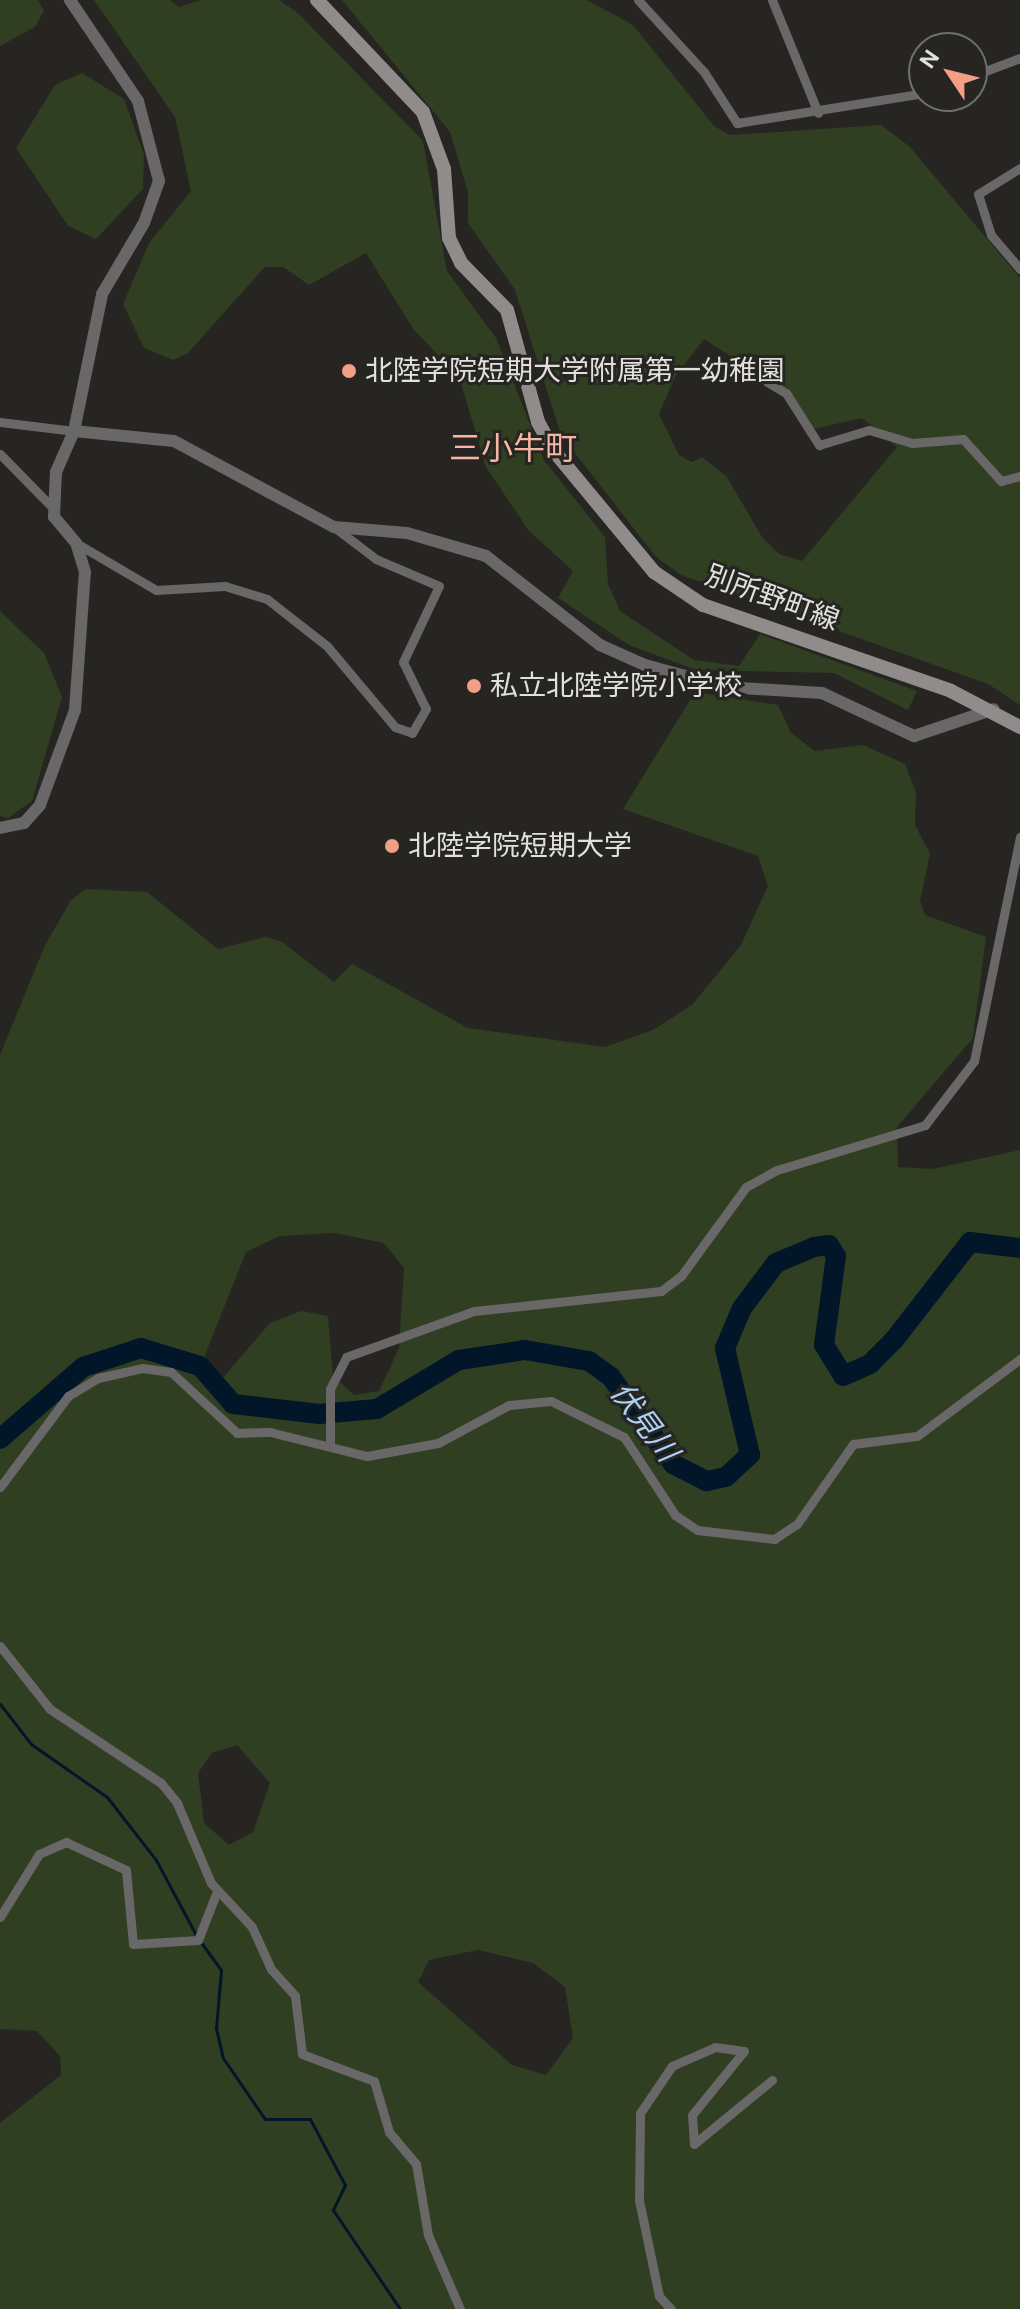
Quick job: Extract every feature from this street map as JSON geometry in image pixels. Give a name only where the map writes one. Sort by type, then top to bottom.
[{"type":"main road","name":"別所野町線","points":[[317,0],[423,112],[444,169],[449,238],[461,263],[507,310],[538,422],[554,451],[654,572],[703,605],[994,709],[1020,727]]},
{"type":"street","points":[[51,506],[74,431],[102,294],[144,223],[160,162],[138,101],[70,0]]},
{"type":"street","points":[[638,0],[704,72],[737,123],[818,113],[908,96]]},
{"type":"street","points":[[772,0],[818,113]]},
{"type":"street","points":[[988,71],[1019,60]]},
{"type":"street","points":[[1020,168],[978,194],[991,235],[1020,269]]},
{"type":"street","points":[[759,377],[786,393],[819,445],[869,430],[912,443],[963,439],[1001,481],[1020,476]]},
{"type":"street","points":[[0,422],[174,441],[334,527],[376,559],[439,586],[403,662],[426,709],[412,733],[395,727],[327,646],[267,599],[225,586],[156,590],[76,543]]},
{"type":"street","points":[[0,454],[51,506],[76,543],[87,602],[75,710],[40,805],[24,823],[0,828]]},
{"type":"street","points":[[334,527],[407,533],[486,556],[600,645],[645,665],[726,687],[822,693],[914,736],[994,709]]},
{"type":"street","points":[[330,1446],[330,1389],[346,1357],[404,1330],[532,1300],[661,1291],[681,1276],[746,1187],[777,1170],[925,1125],[974,1061],[1020,837]]},
{"type":"street","points":[[0,1487],[68,1396],[117,1371],[171,1372],[237,1433],[330,1446],[367,1456],[403,1453],[438,1443],[509,1405],[551,1401],[624,1437],[675,1515],[697,1530],[774,1539],[797,1524],[853,1444],[917,1436],[1020,1359]]},
{"type":"street","points":[[0,1646],[50,1709],[161,1783],[217,1891],[252,1927],[271,1969],[295,1996],[302,2054],[374,2081],[389,2132],[416,2164],[428,2235],[460,2309]]},
{"type":"street","points":[[0,1917],[39,1854],[66,1842],[126,1870],[133,1944],[198,1940],[217,1891]]},
{"type":"street","points":[[671,2309],[659,2296],[639,2200],[640,2113],[672,2066],[715,2047],[744,2051],[692,2115],[694,2144],[772,2080]]},
{"type":"green space","points":[[0,0],[38,0],[44,11],[35,27],[0,46]]},
{"type":"green space","points":[[94,0],[170,0],[179,7],[201,0],[279,0],[298,13],[423,141],[447,271],[496,338],[544,460],[605,537],[608,584],[620,611],[694,660],[739,666],[760,634],[917,691],[908,710],[834,673],[696,670],[629,645],[558,598],[573,571],[529,531],[486,467],[459,377],[414,330],[366,253],[309,285],[283,267],[265,267],[188,353],[173,360],[144,348],[123,304],[149,243],[191,191],[175,117]]},
{"type":"green space","points":[[342,0],[587,0],[633,25],[714,126],[730,135],[881,125],[909,146],[1020,278],[1020,705],[988,684],[681,575],[656,557],[561,435],[515,290],[468,223],[468,192],[450,132]],"holes":[[[704,339],[779,387],[814,429],[862,418],[897,447],[802,561],[779,554],[762,537],[727,477],[702,457],[692,462],[679,455],[659,414],[675,377]]]},
{"type":"green space","points":[[82,73],[124,99],[144,155],[143,189],[96,239],[68,226],[16,148],[55,85]]},
{"type":"green space","points":[[0,611],[44,653],[62,697],[32,801],[8,818],[0,816]]},
{"type":"green space","points":[[695,692],[778,705],[791,733],[815,751],[863,745],[905,764],[916,792],[915,825],[930,854],[920,901],[925,915],[986,937],[973,1038],[897,1127],[898,1167],[932,1169],[1020,1150],[1020,2309],[0,2309],[0,2123],[61,2075],[60,2056],[37,2031],[0,2029],[0,1055],[45,945],[71,900],[86,889],[147,892],[218,949],[266,937],[282,942],[334,982],[352,964],[468,1028],[605,1047],[653,1030],[692,1005],[741,945],[768,886],[758,856],[623,809]],"holes":[[[335,1233],[384,1243],[404,1268],[399,1348],[379,1391],[354,1395],[333,1376],[328,1316],[301,1311],[270,1323],[220,1381],[205,1355],[246,1252],[280,1236]],[[237,1745],[270,1783],[253,1832],[229,1845],[204,1823],[198,1773],[212,1753]],[[478,1950],[533,1963],[565,1987],[573,2038],[546,2075],[512,2065],[418,1982],[429,1960]]]},
{"type":"waterway","name":"伏見川","points":[[0,1439],[83,1367],[141,1348],[200,1366],[233,1404],[319,1414],[377,1409],[459,1360],[525,1350],[589,1361],[611,1377],[673,1464],[707,1481],[726,1477],[750,1455],[725,1348],[742,1308],[776,1263],[814,1247],[829,1245],[836,1256],[824,1345],[843,1376],[870,1364],[894,1340],[970,1242],[1020,1248]]},
{"type":"waterway","points":[[0,1704],[31,1744],[107,1797],[156,1860],[196,1935]]},
{"type":"waterway","points":[[200,1941],[221,1970],[216,2028],[223,2058],[265,2119],[310,2119],[345,2185],[333,2210],[400,2309]]},
{"type":"place","name":"北陸学院短期大学附属第一幼稚園","points":[[349,371]]},
{"type":"place","name":"私立北陸学院小学校","points":[[474,686]]},
{"type":"place","name":"北陸学院短期大学","points":[[392,846]]},
{"type":"district","name":"三小牛町","points":[[513,448]]}]
